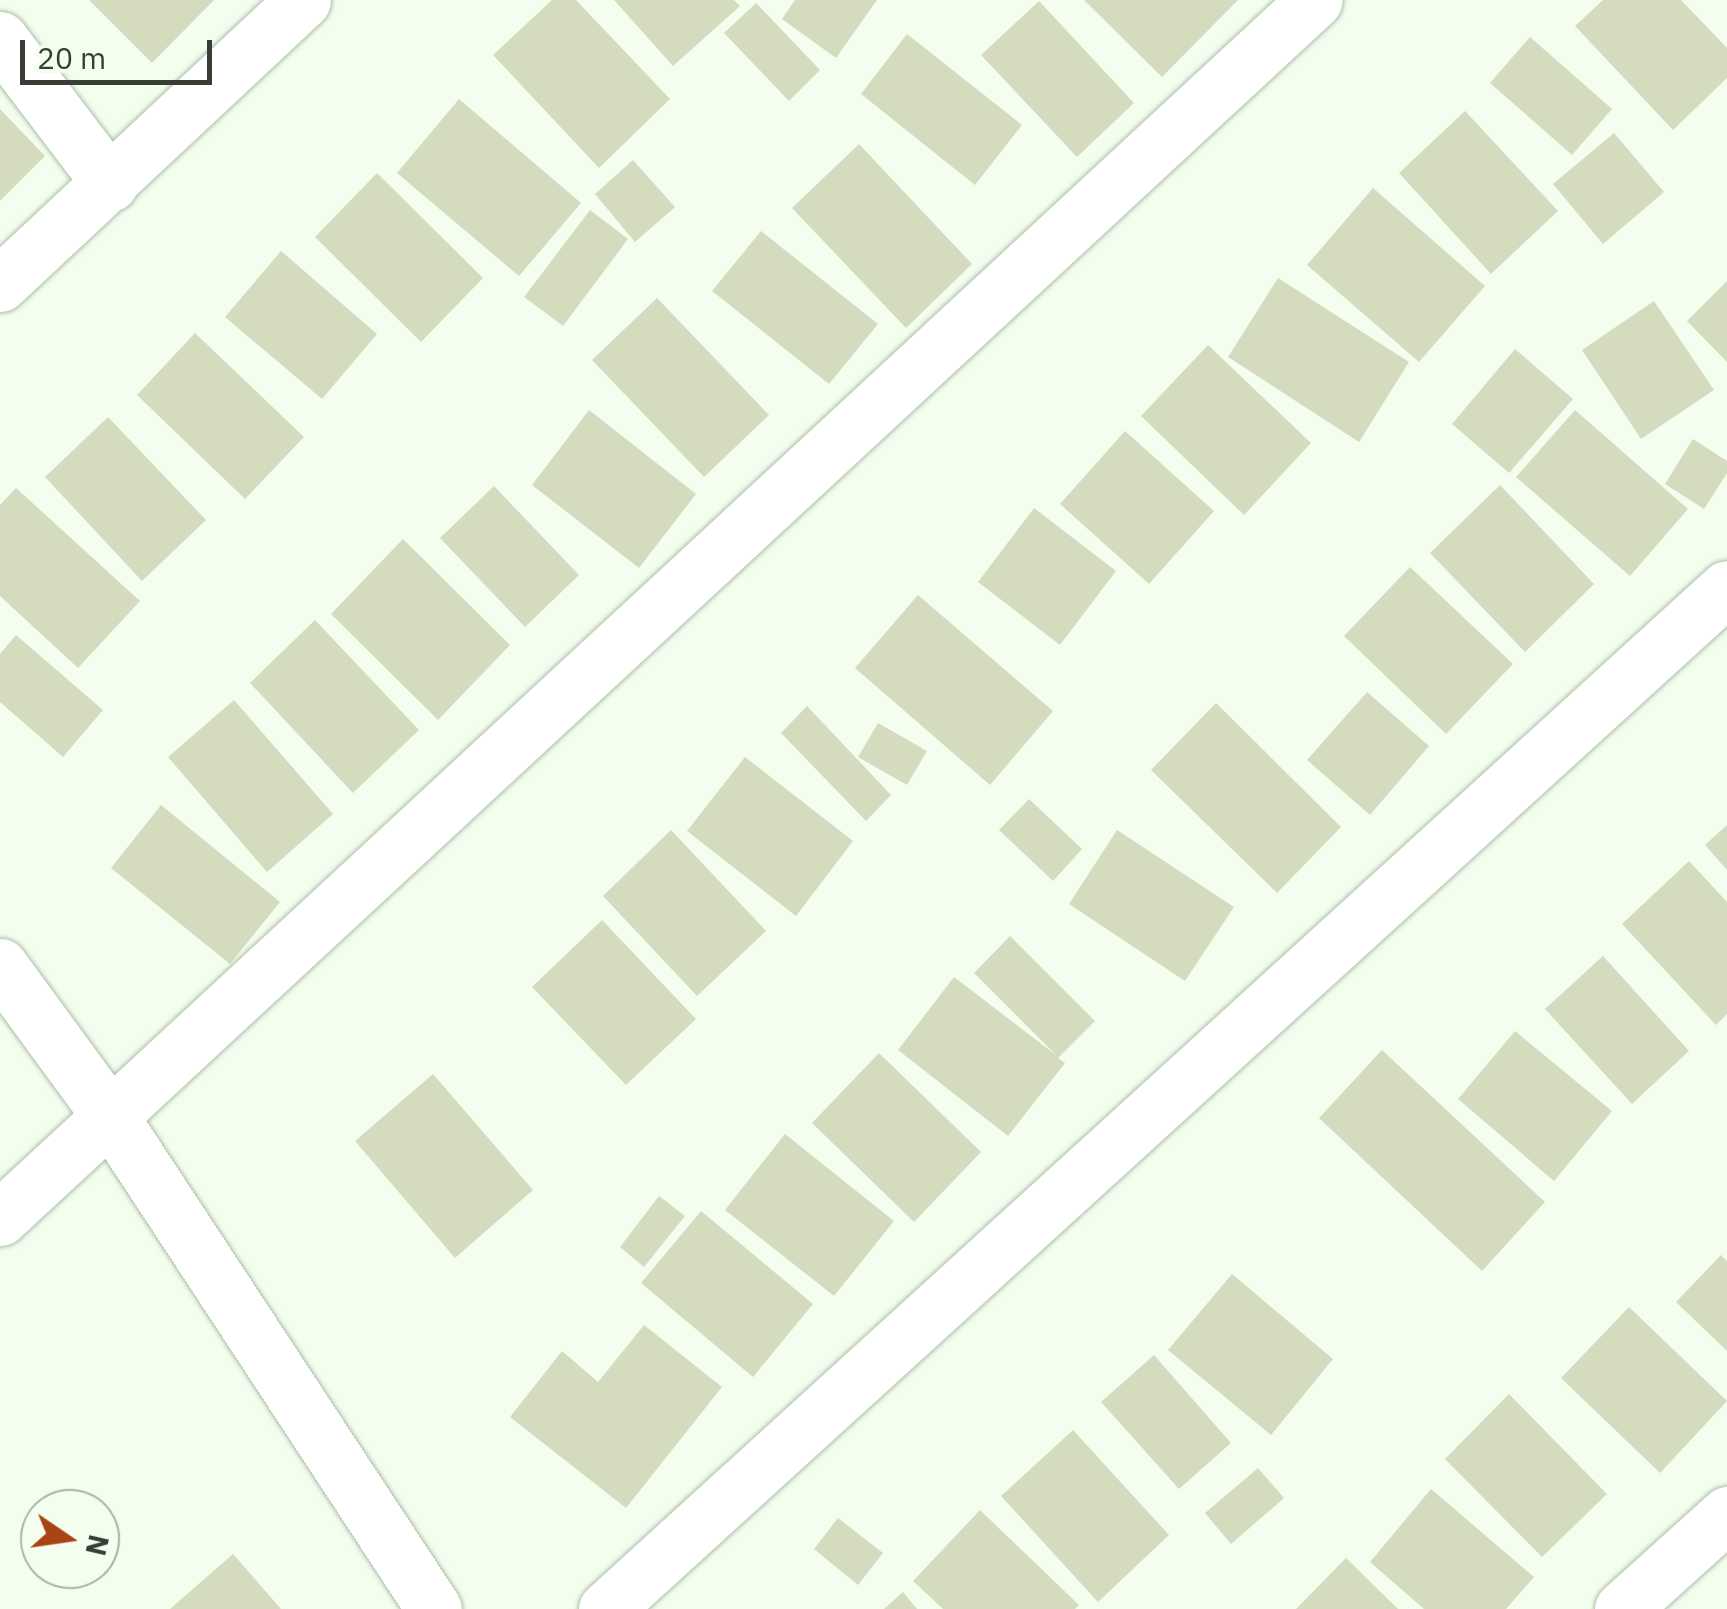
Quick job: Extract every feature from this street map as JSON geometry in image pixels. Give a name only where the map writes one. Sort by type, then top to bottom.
[{"type":"street","points":[[0,284],[303,0]]},
{"type":"street","points":[[0,1218],[112,1119],[1315,0]]},
{"type":"street","points":[[0,39],[110,184]]},
{"type":"street","points":[[606,1609],[1727,588]]},
{"type":"street","points":[[0,966],[112,1119],[434,1609]]},
{"type":"street","points":[[1622,1609],[1727,1514]]},
{"type":"building","points":[[89,0],[214,0],[152,63]]},
{"type":"building","points":[[552,0],[576,0],[670,99],[599,168],[493,55]]},
{"type":"building","points":[[614,0],[734,0],[740,6],[673,66]]},
{"type":"building","points":[[795,0],[877,0],[836,58],[782,19]]},
{"type":"building","points":[[1084,0],[1238,0],[1162,77]]},
{"type":"building","points":[[1603,0],[1681,0],[1727,48],[1727,78],[1673,130],[1575,26]]},
{"type":"building","points":[[1039,1],[1134,103],[1077,157],[981,55]]},
{"type":"building","points":[[756,3],[820,70],[789,101],[724,33]]},
{"type":"building","points":[[907,34],[1022,125],[975,185],[861,94]]},
{"type":"building","points":[[1530,37],[1612,109],[1572,155],[1490,83]]},
{"type":"building","points":[[459,99],[581,203],[519,276],[397,173]]},
{"type":"building","points":[[0,109],[45,156],[0,201]]},
{"type":"building","points":[[1465,111],[1558,211],[1491,274],[1399,173]]},
{"type":"building","points":[[1614,133],[1664,192],[1603,244],[1553,184]]},
{"type":"building","points":[[859,144],[972,264],[906,328],[792,208]]},
{"type":"building","points":[[633,160],[675,207],[635,242],[595,194]]},
{"type":"building","points":[[377,173],[483,278],[421,342],[315,237]]},
{"type":"building","points":[[1373,188],[1485,286],[1419,362],[1307,265]]},
{"type":"building","points":[[590,210],[628,239],[563,326],[524,297]]},
{"type":"building","points":[[761,231],[878,324],[829,384],[712,291]]},
{"type":"building","points":[[281,251],[377,334],[322,399],[225,317]]},
{"type":"building","points":[[1278,278],[1409,362],[1359,442],[1228,357]]},
{"type":"building","points":[[1727,281],[1727,362],[1687,321]]},
{"type":"building","points":[[657,298],[769,415],[704,477],[592,360]]},
{"type":"building","points":[[1654,301],[1714,390],[1641,439],[1582,350]]},
{"type":"building","points":[[195,333],[304,437],[245,499],[137,395]]},
{"type":"building","points":[[1208,345],[1311,443],[1244,515],[1141,416]]},
{"type":"building","points":[[1515,349],[1573,399],[1509,473],[1452,424]]},
{"type":"building","points":[[589,410],[696,494],[639,568],[532,485]]},
{"type":"building","points":[[1575,410],[1688,509],[1630,576],[1516,477]]},
{"type":"building","points":[[108,417],[206,520],[142,581],[45,477]]},
{"type":"building","points":[[1125,431],[1214,511],[1149,584],[1060,504]]},
{"type":"building","points":[[1693,439],[1727,461],[1727,473],[1704,509],[1665,484]]},
{"type":"building","points":[[1500,485],[1594,584],[1525,652],[1430,553]]},
{"type":"building","points":[[494,486],[579,575],[525,627],[440,538]]},
{"type":"building","points":[[16,488],[140,601],[78,668],[0,596],[0,505]]},
{"type":"building","points":[[1034,508],[1116,571],[1060,645],[978,582]]},
{"type":"building","points":[[403,539],[510,645],[438,720],[331,614]]},
{"type":"building","points":[[1410,567],[1513,664],[1446,734],[1344,636]]},
{"type":"building","points":[[918,595],[1053,711],[990,785],[855,668]]},
{"type":"building","points":[[315,620],[419,730],[353,793],[250,683]]},
{"type":"building","points":[[16,635],[103,710],[63,757],[0,702],[0,654]]},
{"type":"building","points":[[1367,692],[1429,746],[1370,815],[1307,760]]},
{"type":"building","points":[[234,700],[333,814],[267,872],[168,757]]},
{"type":"building","points":[[1216,703],[1341,827],[1277,893],[1151,770]]},
{"type":"building","points":[[807,706],[891,795],[866,821],[781,733]]},
{"type":"building","points":[[878,723],[927,751],[907,785],[858,757]]},
{"type":"building","points":[[745,757],[853,841],[796,916],[687,831]]},
{"type":"building","points":[[1029,799],[1082,849],[1053,881],[999,830]]},
{"type":"building","points":[[161,805],[280,902],[230,964],[111,868]]},
{"type":"building","points":[[1727,825],[1727,870],[1705,845]]},
{"type":"building","points":[[671,830],[766,931],[697,996],[603,896]]},
{"type":"building","points":[[1117,830],[1234,907],[1185,981],[1069,904]]},
{"type":"building","points":[[1689,861],[1727,902],[1727,1014],[1716,1025],[1622,924]]},
{"type":"building","points":[[602,920],[696,1019],[626,1085],[532,987]]},
{"type":"building","points":[[1010,936],[1095,1021],[1058,1058],[1065,1063],[1008,1136],[898,1050],[954,977],[1056,1055],[974,973]]},
{"type":"building","points":[[1603,956],[1689,1051],[1632,1104],[1545,1009]]},
{"type":"building","points":[[1515,1031],[1612,1111],[1554,1181],[1458,1099]]},
{"type":"building","points":[[1382,1050],[1545,1202],[1482,1271],[1319,1118]]},
{"type":"building","points":[[879,1053],[981,1152],[914,1222],[812,1123]]},
{"type":"building","points":[[433,1074],[533,1190],[455,1258],[355,1141]]},
{"type":"building","points":[[785,1134],[894,1221],[834,1296],[725,1210]]},
{"type":"building","points":[[659,1196],[685,1216],[644,1267],[620,1247]]},
{"type":"building","points":[[701,1211],[813,1304],[753,1377],[641,1283]]},
{"type":"building","points":[[1721,1255],[1727,1261],[1727,1351],[1676,1302]]},
{"type":"building","points":[[1232,1274],[1333,1359],[1271,1435],[1168,1350]]},
{"type":"building","points":[[1629,1307],[1727,1401],[1660,1473],[1561,1378]]},
{"type":"building","points":[[644,1325],[722,1387],[626,1508],[510,1417],[562,1351],[598,1382]]},
{"type":"building","points":[[1154,1355],[1231,1443],[1179,1489],[1101,1402]]},
{"type":"building","points":[[1509,1394],[1607,1494],[1542,1557],[1445,1459]]},
{"type":"building","points":[[1073,1430],[1169,1535],[1098,1602],[1001,1496]]},
{"type":"building","points":[[1258,1468],[1284,1498],[1231,1544],[1205,1513]]},
{"type":"building","points":[[1431,1489],[1534,1577],[1506,1609],[1424,1609],[1370,1562]]},
{"type":"building","points":[[980,1510],[1079,1605],[1075,1609],[943,1609],[913,1581]]},
{"type":"building","points":[[838,1518],[883,1553],[858,1585],[814,1549]]},
{"type":"building","points":[[233,1554],[281,1609],[170,1609]]},
{"type":"building","points":[[1346,1558],[1398,1609],[1296,1609]]},
{"type":"building","points":[[903,1592],[917,1609],[884,1609]]}]
